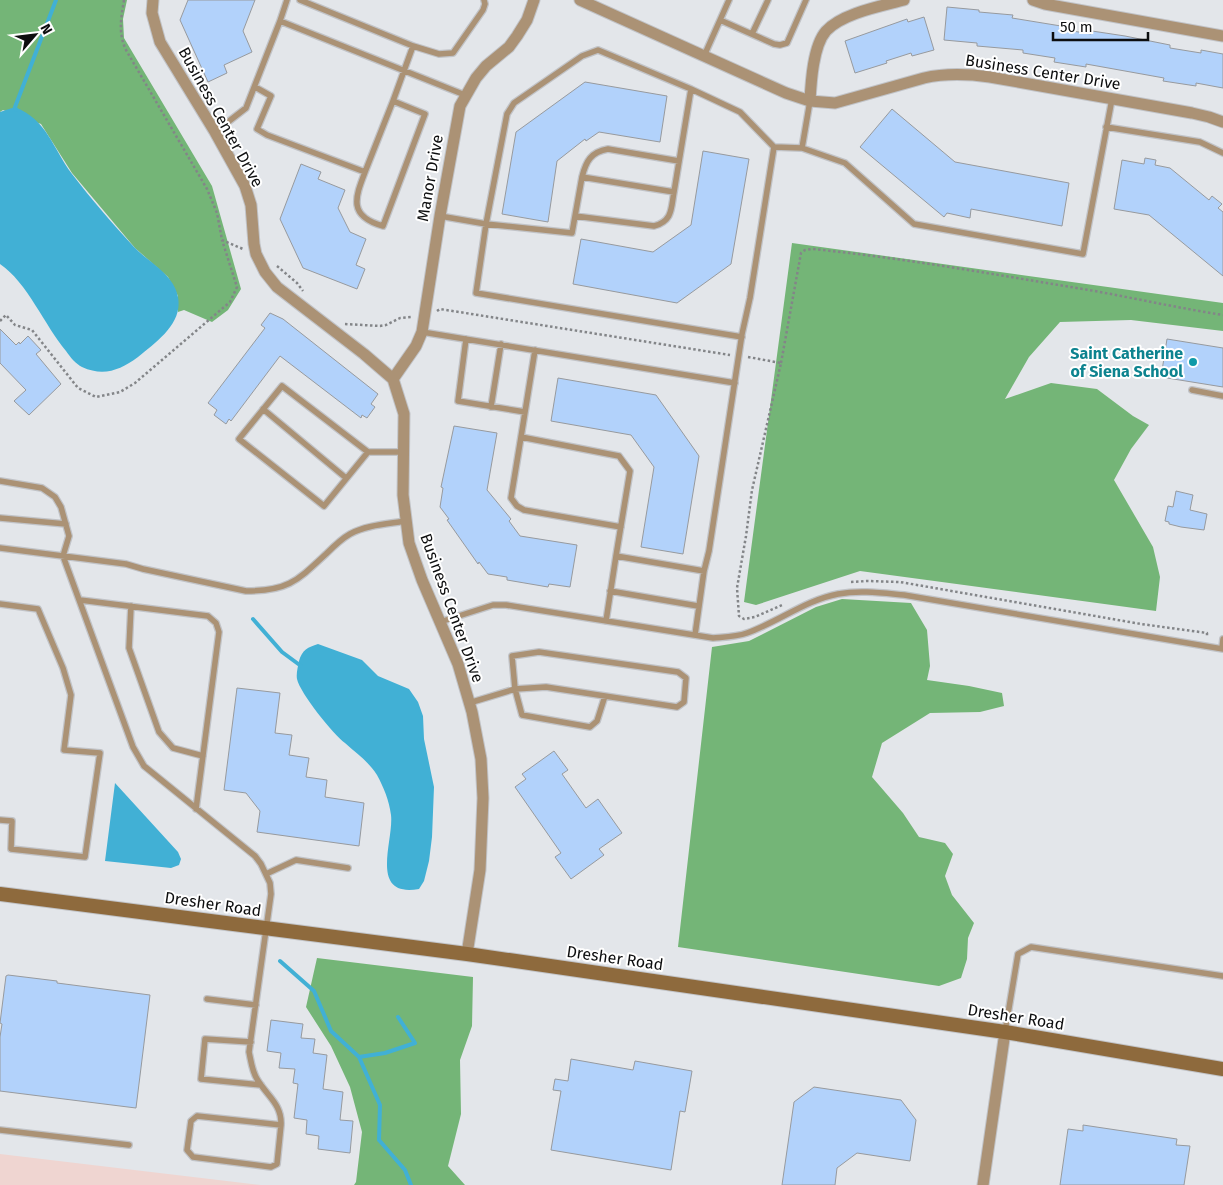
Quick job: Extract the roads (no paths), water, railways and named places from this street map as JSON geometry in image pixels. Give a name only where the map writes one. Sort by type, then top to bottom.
[{"type":"main road","name":"Dresher Road","points":[[0,894],[467,954],[1005,1032],[1223,1068]]},
{"type":"street","name":"Business Center Drive","points":[[153,0],[152,13],[160,42],[215,132],[245,186],[256,254],[265,272],[277,287],[393,378],[404,414],[403,495],[409,543],[458,664],[469,703],[481,759],[483,798],[480,870],[467,954]]},
{"type":"street","name":"Manor Drive","points":[[393,378],[416,346],[422,332],[460,106],[476,78],[486,66],[513,42],[527,20],[534,0]]},
{"type":"street","name":"Business Center Drive","points":[[580,0],[786,93],[810,101],[835,103],[924,78],[957,74],[977,75],[1209,117],[1223,122]]},
{"type":"street","points":[[810,101],[816,58],[826,30],[839,20],[904,0]]},
{"type":"street","points":[[1033,0],[1066,8],[1223,36]]},
{"type":"street","points":[[983,1185],[1005,1032]]},
{"type":"lane","points":[[215,132],[246,108],[287,0]]},
{"type":"lane","points":[[300,0],[413,46],[438,54],[453,53],[483,10],[484,0]]},
{"type":"lane","points":[[704,56],[729,0]]},
{"type":"lane","points":[[752,34],[768,0]]},
{"type":"lane","points":[[720,20],[780,45],[787,43],[806,0]]},
{"type":"lane","points":[[280,21],[465,96]]},
{"type":"lane","points":[[393,101],[425,114],[383,226],[371,223],[364,218],[356,204],[356,198],[413,46]]},
{"type":"lane","points":[[742,337],[476,293],[486,224],[507,114],[514,102],[582,56],[598,50],[740,112],[774,147],[802,148],[845,163],[914,224],[1083,254],[1112,99]]},
{"type":"lane","points":[[255,87],[271,96],[258,129],[266,135],[365,172]]},
{"type":"lane","points":[[576,216],[654,226],[662,224],[669,217],[691,89]]},
{"type":"lane","points":[[802,148],[810,101]]},
{"type":"lane","points":[[1106,127],[1200,142],[1223,153]]},
{"type":"lane","points":[[695,635],[698,606],[709,552],[774,147]]},
{"type":"lane","points":[[440,216],[486,224],[572,234],[582,177],[588,159],[599,151],[608,149],[679,161]]},
{"type":"lane","points":[[582,177],[674,192]]},
{"type":"lane","points":[[422,332],[735,383]]},
{"type":"lane","points":[[466,339],[458,401],[525,412]]},
{"type":"lane","points":[[492,407],[501,344]]},
{"type":"lane","points":[[535,350],[511,498],[517,506],[524,510],[621,527]]},
{"type":"lane","points":[[368,452],[324,506],[239,439],[282,386],[368,452],[404,452]]},
{"type":"lane","points":[[1192,390],[1223,396]]},
{"type":"lane","points":[[263,410],[346,478]]},
{"type":"lane","points":[[521,437],[619,456],[630,471],[606,621]]},
{"type":"lane","points":[[0,481],[42,488],[55,497],[61,507],[69,536],[63,556],[138,757],[148,770],[255,856],[270,883],[268,929],[249,1052],[251,1065],[261,1085],[269,1093],[280,1111],[281,1125],[277,1164],[271,1167],[193,1157],[187,1150],[191,1121],[197,1116],[281,1125]]},
{"type":"lane","points":[[0,518],[66,524]]},
{"type":"lane","points":[[0,548],[126,564],[246,590],[262,591],[294,582],[350,534],[365,528],[406,521]]},
{"type":"lane","points":[[616,556],[704,571]]},
{"type":"lane","points":[[610,591],[698,606]]},
{"type":"lane","points":[[440,622],[493,605],[506,605],[713,638],[730,637],[746,633],[822,599],[838,594],[862,592],[904,596],[1206,646],[1222,648],[1223,639]]},
{"type":"lane","points":[[80,600],[208,616],[216,623],[219,632],[196,809]]},
{"type":"lane","points":[[0,604],[38,609],[63,668],[71,694],[64,750],[100,753],[85,857],[11,849],[12,821],[0,820]]},
{"type":"lane","points":[[131,606],[129,648],[159,732],[173,748],[203,756]]},
{"type":"lane","points":[[469,703],[515,689],[546,686],[677,706],[684,702],[686,678],[678,672],[540,652],[512,656],[515,689],[522,715],[590,727],[597,721],[605,696]]},
{"type":"lane","points":[[266,874],[296,860],[348,868]]},
{"type":"lane","points":[[1005,1032],[1018,954],[1031,947],[1223,976]]},
{"type":"lane","points":[[207,999],[256,1005]]},
{"type":"lane","points":[[250,1042],[205,1039],[201,1079],[261,1085]]},
{"type":"lane","points":[[0,1130],[130,1145]]},
{"type":"water","points":[[15,107],[26,113],[42,127],[65,164],[87,193],[134,247],[166,275],[176,289],[178,307],[176,316],[167,332],[138,357],[118,369],[105,372],[90,370],[75,362],[58,341],[19,282],[0,264],[0,112]]},
{"type":"water","points":[[318,644],[362,660],[378,676],[409,689],[418,702],[423,716],[424,739],[434,787],[429,861],[424,881],[419,889],[403,889],[394,885],[389,876],[387,865],[391,815],[386,794],[377,775],[325,722],[299,685],[297,675],[300,657],[311,646]]},
{"type":"water","points":[[115,783],[178,852],[181,859],[179,865],[171,868],[105,861]]},
{"type":"waterway","points":[[16,110],[15,107],[56,0]]},
{"type":"waterway","points":[[253,619],[282,652],[301,666]]},
{"type":"waterway","points":[[280,961],[314,991],[331,1031],[359,1057]]},
{"type":"waterway","points":[[398,1017],[415,1043],[385,1053],[359,1057],[380,1105],[379,1140],[405,1170],[411,1185]]},
{"type":"place","name":"Saint Catherine of Siena School","points":[[1193,362]]}]
